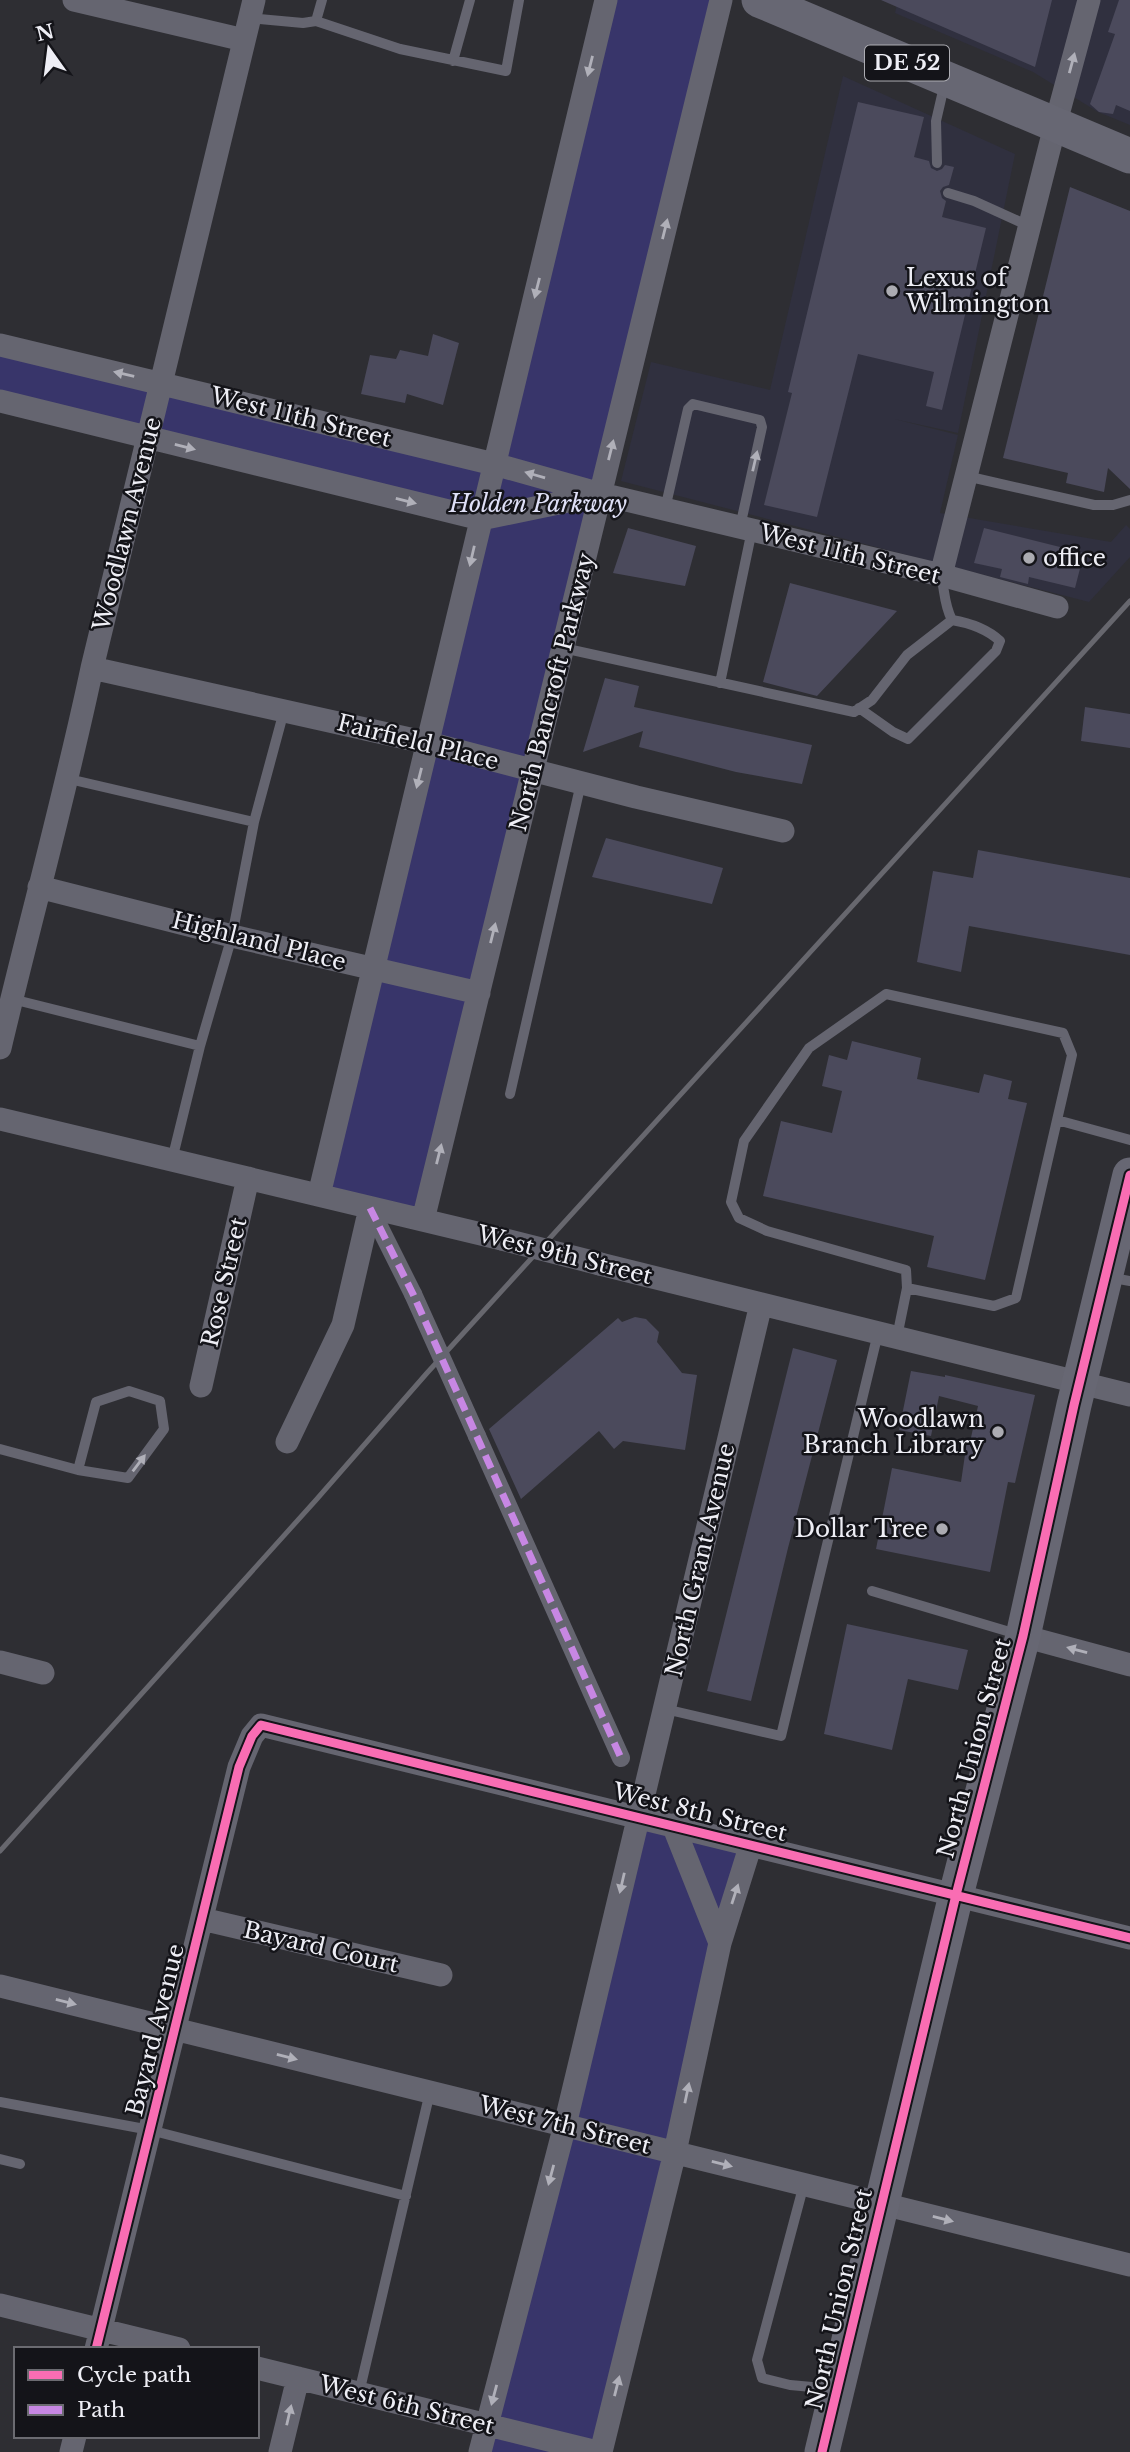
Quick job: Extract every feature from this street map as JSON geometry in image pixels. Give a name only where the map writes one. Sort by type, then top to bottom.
[{"type":"main road","name":"DE 52","points":[[759,0],[1130,156]]},
{"type":"main road","name":"North Union Street","points":[[822,2452],[956,1895],[1023,1636],[1080,1383],[1118,1279],[1130,1175]]},
{"type":"street","points":[[74,0],[249,20]]},
{"type":"street","points":[[318,1195],[606,0]]},
{"type":"street","name":"North Bancroft Parkway","points":[[423,1220],[721,0]]},
{"type":"street","points":[[940,576],[1089,0]]},
{"type":"street","name":"Woodlawn Avenue","points":[[0,1048],[39,887],[69,779],[92,668],[249,20]]},
{"type":"street","name":"West 11th Street","points":[[0,345],[494,464],[601,494],[1057,607]]},
{"type":"street","name":"West 11th Street","points":[[0,401],[481,519],[601,494]]},
{"type":"street","name":"Fairfield Place","points":[[92,668],[428,743],[783,831]]},
{"type":"street","name":"Highland Place","points":[[39,887],[232,936],[479,993]]},
{"type":"street","name":"West 9th Street","points":[[0,1119],[502,1239],[1130,1395]]},
{"type":"street","name":"Rose Street","points":[[201,1386],[248,1178]]},
{"type":"street","points":[[370,1208],[477,1436],[621,1758]]},
{"type":"street","points":[[287,1442],[344,1325],[370,1208]]},
{"type":"street","name":"North Grant Avenue","points":[[480,2452],[565,2125],[761,1304]]},
{"type":"street","points":[[1023,1636],[1130,1665]]},
{"type":"street","points":[[0,1662],[43,1673]]},
{"type":"street","name":"West 8th Street","points":[[261,1725],[1130,1938]]},
{"type":"street","name":"Bayard Avenue","points":[[99,2339],[239,1767],[248,1743],[261,1725]]},
{"type":"street","points":[[673,1825],[720,1943]]},
{"type":"street","points":[[599,2452],[675,2152],[720,1943],[751,1844]]},
{"type":"street","name":"Bayard Court","points":[[202,1919],[441,1975]]},
{"type":"street","name":"West 7th Street","points":[[0,1986],[1130,2265]]},
{"type":"street","points":[[0,2305],[99,2339],[163,2347]]},
{"type":"street","name":"West 6th Street","points":[[259,2368],[599,2452]]},
{"type":"street","points":[[280,2452],[298,2378]]},
{"type":"lane","points":[[316,21],[322,0]]},
{"type":"lane","points":[[453,61],[470,0]]},
{"type":"lane","points":[[249,20],[303,23],[316,21],[400,50],[506,71],[519,0]]},
{"type":"lane","points":[[937,163],[936,121],[945,79]]},
{"type":"lane","points":[[948,193],[985,205],[1029,226]]},
{"type":"lane","points":[[665,509],[688,409],[693,404],[760,420],[762,427],[720,682]]},
{"type":"lane","points":[[966,476],[1094,505],[1113,505],[1130,500]]},
{"type":"lane","points":[[940,576],[944,589],[944,605],[952,620]]},
{"type":"lane","points":[[563,648],[853,712],[859,708],[872,700],[907,655],[952,620],[990,632],[1000,641],[996,652],[908,738],[893,732],[859,708]]},
{"type":"lane","points":[[172,1160],[200,1046],[232,936],[254,821],[284,711]]},
{"type":"lane","points":[[69,779],[254,821]]},
{"type":"lane","points":[[510,1094],[581,783]]},
{"type":"lane","points":[[664,1709],[781,1736],[888,1335],[907,1288],[906,1270],[767,1231],[739,1218],[731,1202],[744,1141],[809,1048],[887,994],[1063,1033],[1072,1055],[1016,1298],[994,1306],[907,1288]]},
{"type":"lane","points":[[12,999],[200,1046]]},
{"type":"lane","points":[[1057,1120],[1130,1140]]},
{"type":"lane","points":[[0,1449],[78,1470],[128,1478],[164,1429],[160,1401],[129,1391],[96,1402],[78,1470]]},
{"type":"lane","points":[[872,1591],[1023,1636]]},
{"type":"lane","points":[[359,2393],[430,2092]]},
{"type":"lane","points":[[0,2102],[150,2130],[405,2196]]},
{"type":"lane","points":[[0,2159],[20,2164]]},
{"type":"lane","points":[[804,2184],[757,2360],[762,2378],[790,2385],[837,2389]]},
{"type":"shaded area","points":[[898,0],[1123,0],[1130,3],[1130,125],[1098,112],[1033,72],[895,13]]},
{"type":"shaded area","points":[[843,76],[1015,154],[958,433],[894,419],[958,435],[940,513],[1111,542],[1126,525],[1130,529],[1130,557],[1089,602],[621,481],[651,362],[770,390]]},
{"type":"green space","name":"Holden Parkway","points":[[606,0],[721,0],[423,1220],[319,1195],[481,519],[0,401],[0,345],[494,464]]},
{"type":"green space","points":[[638,1816],[751,1844],[601,2452],[480,2452]]},
{"type":"building","points":[[881,0],[1052,0],[1035,67]]},
{"type":"building","points":[[1119,0],[1130,0],[1130,111],[1116,105],[1113,114],[1099,112],[1090,104],[1115,34],[1108,32]]},
{"type":"building","name":"Lexus of Wilmington","points":[[858,102],[924,117],[914,157],[929,161],[931,168],[937,171],[945,165],[954,167],[949,185],[940,191],[946,201],[942,217],[986,228],[942,410],[926,406],[934,372],[858,354],[817,517],[764,505],[792,393],[788,392]]},
{"type":"building","points":[[1070,187],[1130,211],[1130,489],[1108,468],[1104,492],[1066,483],[1068,473],[1003,458]]},
{"type":"building","points":[[433,334],[459,343],[443,405],[407,394],[405,403],[361,394],[370,355],[396,359],[400,350],[428,356]]},
{"type":"building","points":[[628,528],[696,546],[685,586],[613,573]]},
{"type":"building","name":"office","points":[[984,528],[1084,553],[1075,588],[1029,577],[1028,584],[1000,577],[1002,569],[974,563]]},
{"type":"building","points":[[790,583],[897,611],[817,696],[763,682]]},
{"type":"building","points":[[605,678],[639,686],[634,707],[812,745],[802,784],[736,772],[639,747],[643,731],[583,752]]},
{"type":"building","points":[[1085,707],[1130,714],[1130,748],[1081,741]]},
{"type":"building","points":[[606,838],[723,868],[712,904],[592,877]]},
{"type":"building","points":[[978,850],[1130,878],[1130,955],[969,926],[961,972],[917,962],[933,871],[973,878]]},
{"type":"building","points":[[852,1041],[921,1058],[917,1079],[979,1093],[984,1074],[1012,1081],[1008,1099],[1027,1103],[985,1280],[927,1267],[934,1236],[763,1196],[781,1121],[832,1133],[842,1091],[822,1086],[829,1055],[847,1060]]},
{"type":"building","points":[[635,1317],[646,1319],[659,1332],[657,1342],[682,1373],[697,1375],[685,1450],[623,1441],[614,1449],[599,1431],[521,1499],[489,1429],[618,1318],[622,1322]]},
{"type":"building","points":[[793,1348],[837,1360],[751,1701],[707,1691]]},
{"type":"building","points":[[911,1371],[945,1375],[1035,1395],[1015,1483],[1008,1482],[990,1572],[876,1549],[892,1468],[961,1482],[967,1441],[970,1442],[978,1406],[939,1396],[931,1436],[899,1430]]},
{"type":"building","points":[[847,1624],[968,1650],[958,1690],[908,1679],[892,1750],[824,1734]]},
{"type":"railway","points":[[0,1851],[427,1373],[1130,601]]},
{"type":"marked path","points":[[370,1208],[413,1294],[621,1758]]},
{"type":"cycle path","points":[[822,2452],[956,1895],[1023,1636],[1074,1405],[1130,1175]]},
{"type":"cycle path","points":[[96,2347],[239,1767],[252,1736],[261,1725],[1130,1938]]},
{"type":"place","name":"Lexus of Wilmington","points":[[892,291]]},
{"type":"place","name":"office","points":[[1029,558]]},
{"type":"place","name":"Woodlawn Branch Library","points":[[998,1432]]},
{"type":"place","name":"Dollar Tree","points":[[942,1529]]}]
